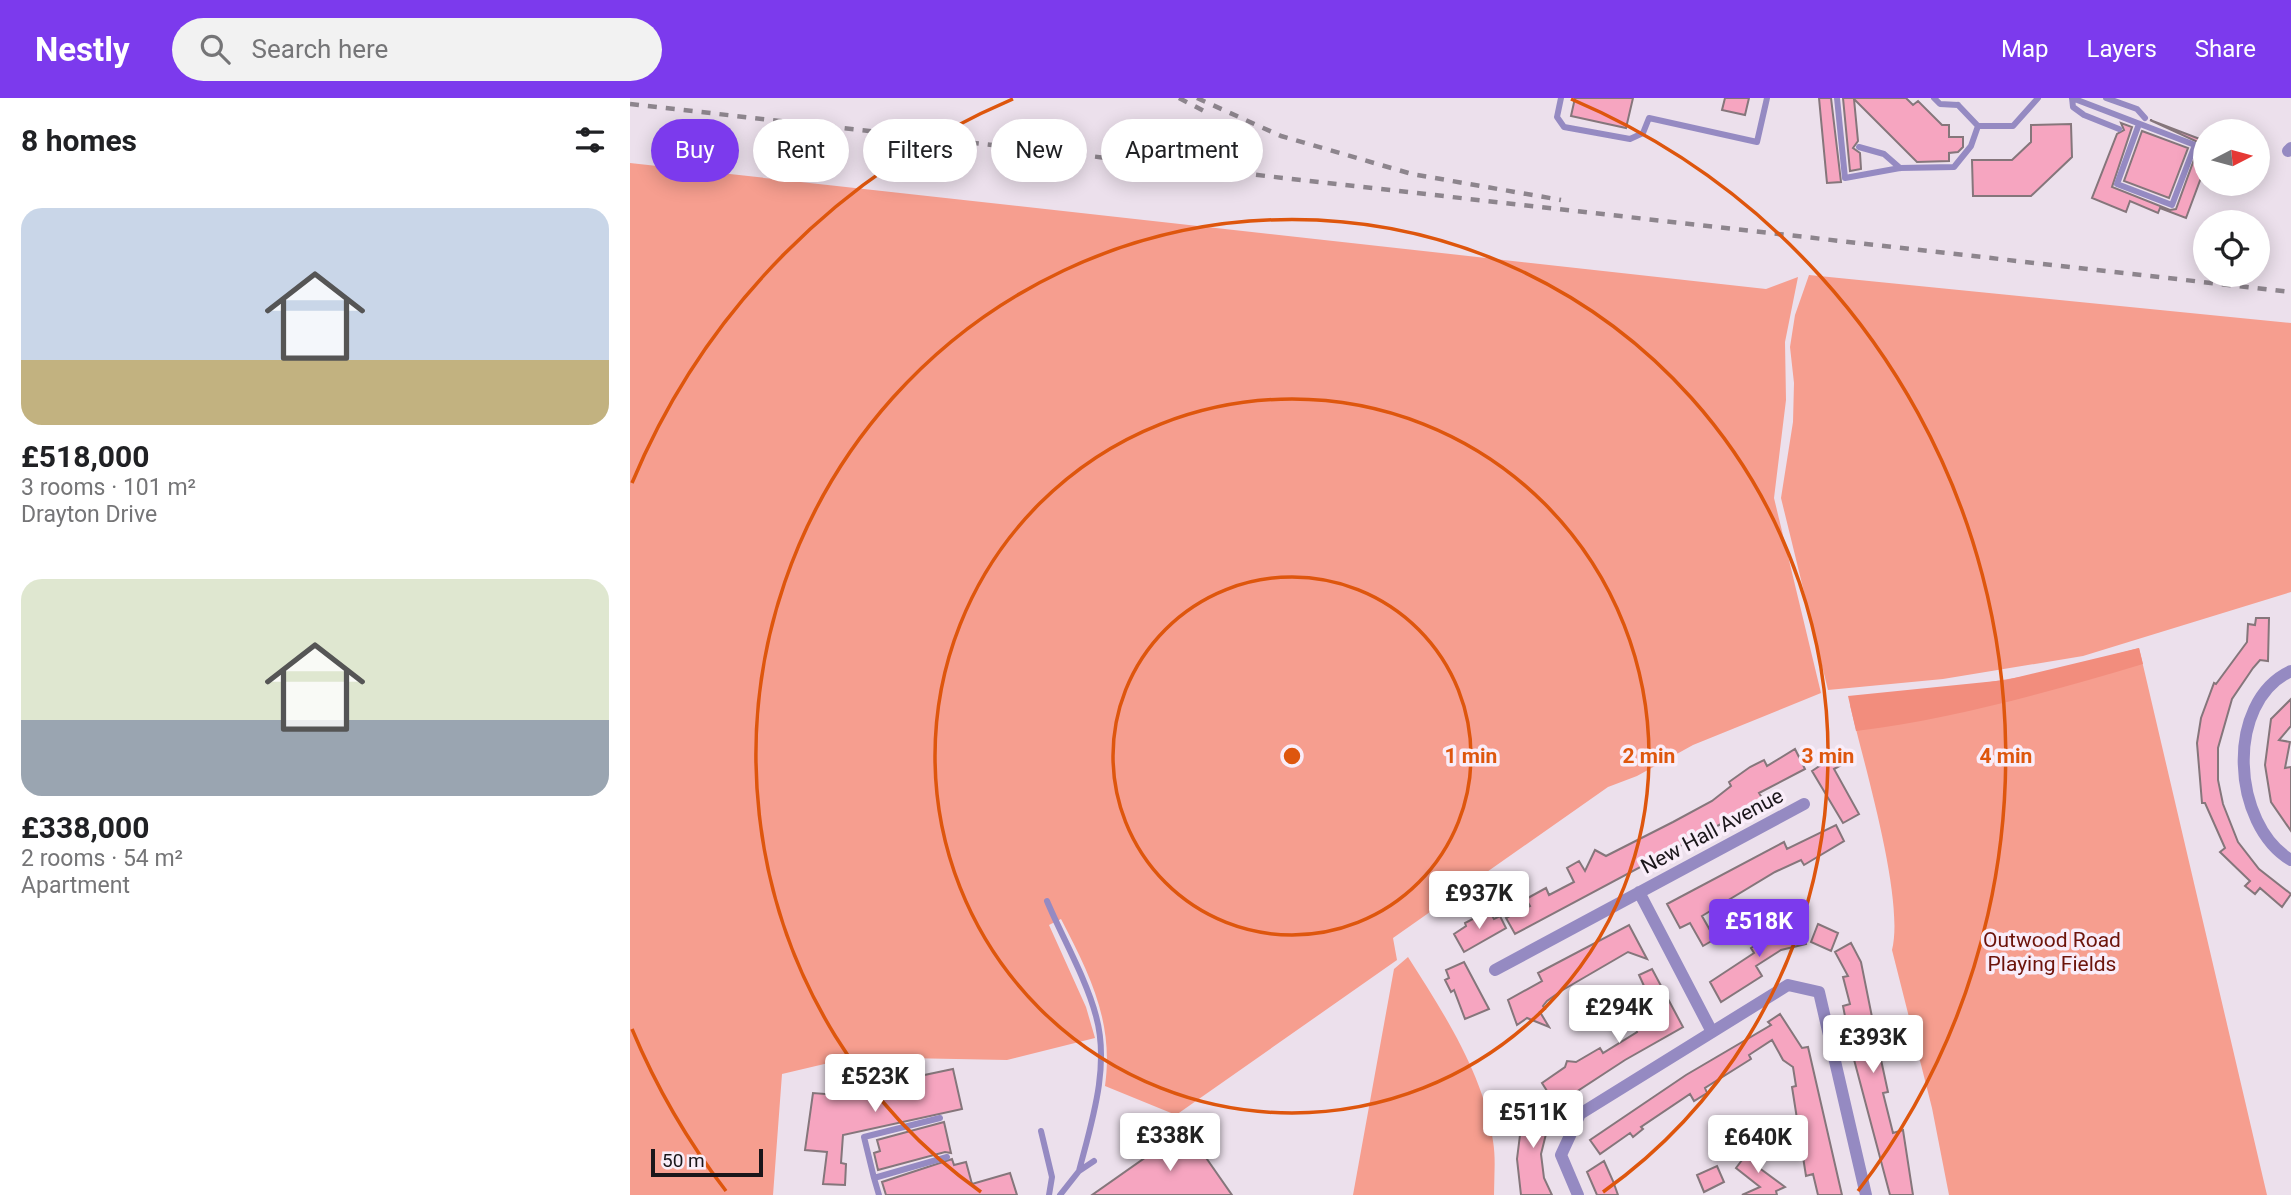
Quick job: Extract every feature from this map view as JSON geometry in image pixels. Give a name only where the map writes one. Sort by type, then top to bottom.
[{"type":"street","points":[[2291,671],[2261,697],[2243,748],[2249,804],[2265,833],[2291,860]]},
{"type":"street","name":"New Hall Avenue","points":[[1495,970],[1804,804]]},
{"type":"street","name":"New Hall Avenue","points":[[1639,892],[1712,1032]]},
{"type":"street","points":[[1577,1195],[1562,1155],[1580,1114],[1788,985],[1819,992],[1866,1195]]},
{"type":"lane","points":[[1561,98],[1557,117],[1564,127],[1630,139],[1643,133],[1649,118],[1757,142],[1767,98]]},
{"type":"lane","points":[[1838,98],[1845,178],[1900,169],[1954,167],[1971,146],[1978,126]]},
{"type":"lane","points":[[1934,98],[1940,104],[1959,101],[1978,126]]},
{"type":"lane","points":[[1978,126],[2013,126],[2038,98]]},
{"type":"lane","points":[[2119,129],[2084,115],[2073,107],[2072,98],[2195,145],[2172,205],[2117,184],[2139,124]]},
{"type":"lane","points":[[2106,98],[2143,112],[2145,118]]},
{"type":"lane","points":[[1859,147],[1884,154],[1900,169]]},
{"type":"lane","points":[[1047,901],[1088,994],[1101,1040],[1102,1066],[1079,1171]]},
{"type":"lane","points":[[879,1195],[864,1137],[940,1118]]},
{"type":"lane","points":[[1041,1131],[1052,1177],[1049,1195]]},
{"type":"lane","points":[[874,1178],[947,1157]]},
{"type":"lane","points":[[1060,1195],[1079,1171],[1094,1161]]},
{"type":"green space","points":[[630,163],[651,165],[651,182],[739,182],[739,175],[753,177],[753,182],[801,182],[1766,289],[1798,277],[1785,342],[1786,400],[1774,498],[1821,693],[1693,745],[1637,776],[1608,787],[1393,938],[1397,960],[1176,1115],[1105,1086],[1107,1063],[1103,1020],[1090,980],[1061,919],[1049,925],[1086,1007],[1095,1038],[1007,1060],[854,1057],[782,1074],[773,1195],[630,1195]]},
{"type":"green space","points":[[1809,275],[2291,323],[2291,592],[2083,656],[1943,679],[1828,690],[1781,498],[1793,422],[1794,383],[1790,347],[1795,315]]},
{"type":"green space","name":"Outwood Road Playing Fields","points":[[2139,648],[2267,1195],[1949,1195],[1932,1108],[1892,950],[1893,898],[1888,865],[1850,705],[2050,672]]},
{"type":"green space","points":[[1408,957],[1461,1045],[1481,1093],[1494,1148],[1494,1195],[1353,1195],[1394,969]]},
{"type":"shaded area","points":[[2139,648],[2143,664],[2001,704],[1893,726],[1856,731],[1848,696],[2006,680]]},
{"type":"building","points":[[1575,98],[1633,98],[1626,128],[1571,116]]},
{"type":"building","points":[[1725,98],[1749,98],[1745,115],[1722,110]]},
{"type":"building","points":[[1819,98],[1831,98],[1841,182],[1827,183]]},
{"type":"building","points":[[1843,98],[1906,98],[1913,105],[1918,101],[1942,125],[1949,125],[1949,137],[1963,137],[1963,147],[1958,152],[1949,153],[1949,161],[1917,162],[1854,99],[1858,141],[1853,148],[1860,153],[1861,169],[1850,171]]},
{"type":"building","points":[[2150,120],[2193,136],[2193,140]]},
{"type":"building","points":[[2121,123],[2132,127],[2112,187],[2170,210],[2176,209],[2193,162],[2194,196],[2186,218],[2160,208],[2158,213],[2130,201],[2126,212],[2092,198],[2117,134],[2124,130]]},
{"type":"building","points":[[2071,124],[2072,157],[2031,196],[1973,196],[1972,160],[2012,160],[2031,142],[2031,125]]},
{"type":"building","points":[[2142,131],[2188,148],[2169,198],[2124,181]]},
{"type":"building","points":[[2256,618],[2269,618],[2268,661],[2260,660],[2232,699],[2218,748],[2218,780],[2223,804],[2238,842],[2259,869],[2291,894],[2282,907],[2260,888],[2255,894],[2245,886],[2250,881],[2220,852],[2225,848],[2205,803],[2202,803],[2197,743],[2201,718],[2214,683],[2216,684],[2247,642],[2248,624],[2255,625]]},
{"type":"building","points":[[2291,699],[2291,726],[2279,740],[2290,742],[2285,768],[2291,767],[2291,831],[2271,802],[2265,765],[2271,719]]},
{"type":"building","points":[[1795,749],[1805,769],[1759,793],[1764,801],[1515,934],[1506,918],[1530,906],[1526,899],[1546,888],[1549,895],[1574,882],[1567,868],[1579,861],[1585,871],[1595,850],[1606,856],[1712,801],[1731,786],[1729,782],[1750,767],[1764,760],[1767,766]]},
{"type":"building","points":[[1839,753],[1845,763],[1834,769],[1859,814],[1843,823],[1812,771]]},
{"type":"building","points":[[1836,825],[1844,841],[1804,865],[1801,860],[1775,872],[1702,916],[1715,939],[1703,946],[1690,923],[1680,928],[1667,904],[1784,842],[1787,849]]},
{"type":"building","points":[[1484,913],[1486,916],[1491,914],[1494,919],[1500,916],[1506,928],[1464,952],[1454,934],[1466,926],[1465,923]]},
{"type":"building","points":[[1800,918],[1806,944],[1781,950],[1756,966],[1762,976],[1721,1002],[1710,982],[1754,953],[1751,948],[1780,930],[1778,922]]},
{"type":"building","points":[[1818,924],[1838,933],[1831,951],[1811,942]]},
{"type":"building","points":[[1629,925],[1647,959],[1628,952],[1561,991],[1547,1001],[1543,1006],[1545,1009],[1540,1012],[1549,1027],[1527,1018],[1517,1025],[1508,1000],[1542,981],[1538,973]]},
{"type":"building","points":[[1851,943],[1861,962],[1873,1022],[1878,1021],[1875,1032],[1888,1092],[1883,1093],[1893,1133],[1903,1130],[1913,1195],[1890,1195],[1852,1052],[1843,1006],[1850,1004],[1843,977],[1848,976],[1835,952]]},
{"type":"building","points":[[1464,962],[1489,1009],[1465,1019],[1454,990],[1451,992],[1445,980],[1449,978],[1446,970]]},
{"type":"building","points":[[1652,969],[1683,1027],[1625,1060],[1556,1105],[1542,1083],[1565,1067],[1567,1061],[1576,1062],[1600,1048],[1603,1053],[1637,1032],[1633,1022],[1654,1008],[1639,975]]},
{"type":"building","points":[[1780,1014],[1802,1048],[1808,1047],[1842,1195],[1818,1195],[1813,1174],[1806,1176],[1792,1087],[1796,1086],[1793,1067],[1783,1060],[1772,1040],[1749,1055],[1751,1059],[1705,1088],[1707,1093],[1694,1101],[1690,1094],[1641,1127],[1643,1129],[1633,1137],[1630,1133],[1600,1154],[1590,1140],[1686,1075],[1771,1025],[1768,1022]]},
{"type":"building","points":[[953,1069],[962,1109],[843,1135],[841,1163],[846,1164],[845,1185],[823,1184],[827,1152],[805,1150],[813,1093],[851,1096],[892,1086],[891,1082]]},
{"type":"building","points":[[1532,1098],[1552,1108],[1537,1117],[1549,1122],[1541,1154],[1544,1178],[1552,1195],[1521,1195],[1517,1159],[1521,1127],[1516,1130]]},
{"type":"building","points":[[944,1122],[951,1153],[945,1152],[878,1170],[874,1153],[880,1151],[877,1140]]},
{"type":"building","points":[[1186,1129],[1232,1195],[1092,1195]]},
{"type":"building","points":[[1752,1147],[1765,1157],[1758,1167],[1785,1187],[1776,1191],[1777,1195],[1742,1195],[1760,1187],[1736,1168]]},
{"type":"building","points":[[952,1159],[954,1165],[966,1162],[972,1184],[1010,1173],[1017,1195],[886,1195],[882,1182]]},
{"type":"building","points":[[1604,1161],[1618,1195],[1597,1195],[1587,1172]]},
{"type":"building","points":[[1717,1166],[1724,1182],[1704,1192],[1697,1175]]},
{"type":"railway","points":[[1179,98],[1204,111]]},
{"type":"railway","points":[[1197,98],[1281,136],[1412,174],[1561,200]]},
{"type":"railway","points":[[630,104],[2291,292]]}]
